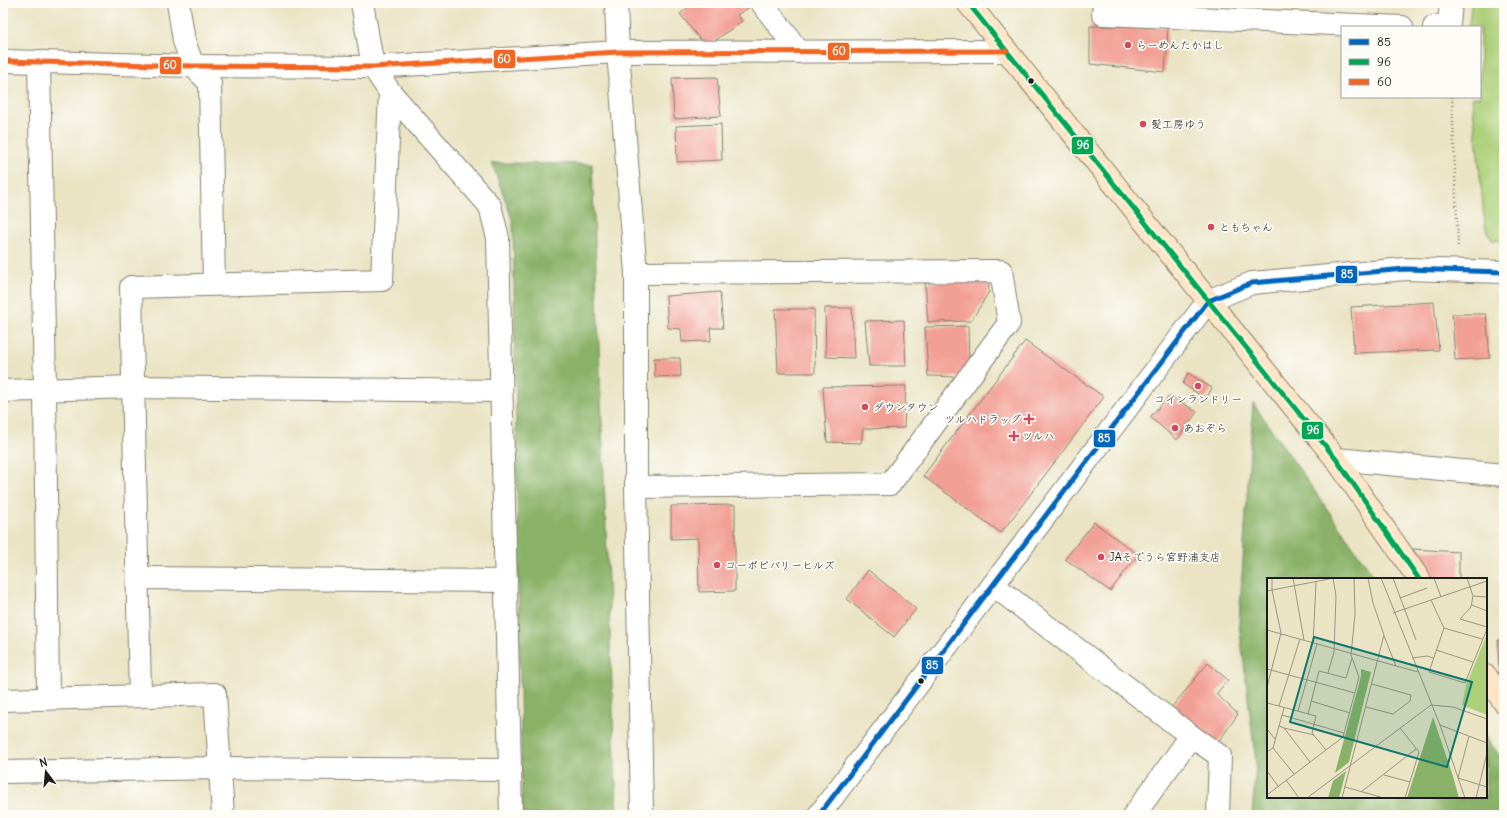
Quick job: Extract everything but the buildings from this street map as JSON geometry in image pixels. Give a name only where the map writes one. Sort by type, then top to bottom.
[{"type":"main road","points":[[968,3],[1336,459],[1418,578]]},
{"type":"main road","points":[[1487,677],[1504,702]]},
{"type":"street","points":[[178,3],[184,41],[193,66],[210,84],[214,284]]},
{"type":"street","points":[[362,3],[373,67],[390,92],[490,206],[498,238],[511,815]]},
{"type":"street","points":[[616,3],[618,52],[636,273],[636,487],[642,815]]},
{"type":"street","points":[[762,3],[799,52]]},
{"type":"street","points":[[1104,3],[1103,14],[1379,26]]},
{"type":"street","points":[[1439,26],[1449,24],[1451,3]]},
{"type":"street","points":[[4,57],[39,61],[193,66],[373,67],[618,52],[1006,51]]},
{"type":"street","points":[[39,61],[46,390],[48,698]]},
{"type":"street","points":[[140,695],[131,286],[382,280],[390,92]]},
{"type":"street","points":[[819,815],[1208,301],[1252,283],[1405,269],[1504,272]]},
{"type":"street","points":[[636,273],[1001,271],[1009,323],[890,484],[636,487]]},
{"type":"street","points":[[3,391],[134,387],[501,391]]},
{"type":"street","points":[[1336,459],[1504,475]]},
{"type":"street","points":[[138,578],[506,581]]},
{"type":"street","points":[[992,585],[1190,736],[1220,756],[1218,815]]},
{"type":"street","points":[[3,700],[215,694],[223,815]]},
{"type":"street","points":[[1134,815],[1190,736]]},
{"type":"street","points":[[3,772],[220,768],[511,770]]},
{"type":"path","points":[[1452,98],[1459,270]]},
{"type":"green space","points":[[1471,3],[1504,3],[1504,241],[1492,240],[1485,226],[1472,98],[1481,98],[1481,26],[1469,26]]},
{"type":"green space","points":[[492,163],[592,164],[617,815],[522,815],[513,222]]},
{"type":"green space","points":[[1253,403],[1375,578],[1267,578],[1267,798],[1487,798],[1487,738],[1504,762],[1504,815],[1252,815],[1256,764],[1239,623]]},
{"type":"transit line","name":"96","points":[[968,3],[1336,459],[1418,578]]},
{"type":"transit line","name":"60","points":[[3,61],[193,66],[373,67],[618,52],[1006,51]]},
{"type":"transit line","name":"85","points":[[819,815],[1208,301],[1252,283],[1405,269],[1504,272]]},
{"type":"place","name":"らーめんたかはし","points":[[1128,45]]},
{"type":"place","name":"髪工房ゆう","points":[[1143,124]]},
{"type":"place","name":"ともちゃん","points":[[1211,227]]},
{"type":"place","name":"コインランドリー","points":[[1198,386]]},
{"type":"place","name":"ダウンタウン","points":[[865,407]]},
{"type":"place","name":"ツルハドラッグ","points":[[1029,419]]},
{"type":"place","name":"あおぞら","points":[[1175,428]]},
{"type":"place","name":"ツルハ","points":[[1014,436]]},
{"type":"place","name":"JAそでうら宮野浦支店","points":[[1101,557]]},
{"type":"place","name":"コーポビバリーヒルズ","points":[[717,565]]}]
